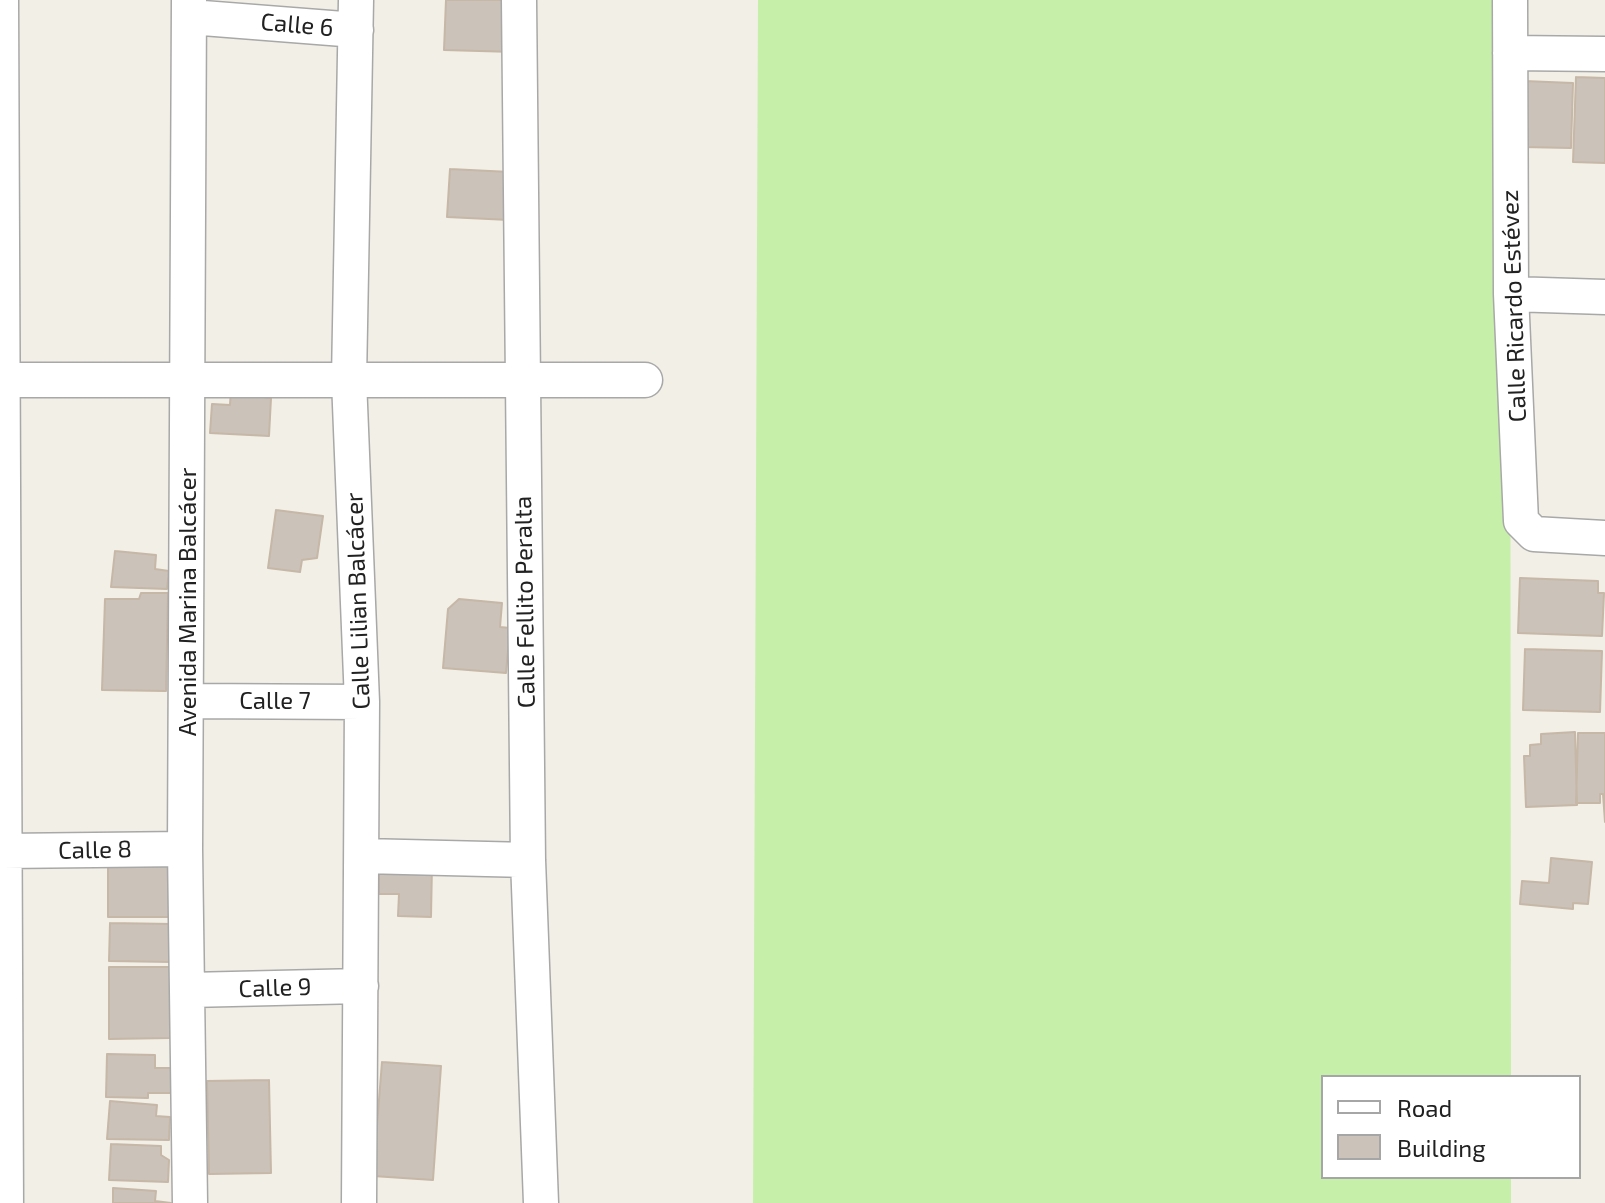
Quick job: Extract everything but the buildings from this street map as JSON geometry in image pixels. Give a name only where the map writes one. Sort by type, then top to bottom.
[{"type":"street","points":[[1,0],[1,851],[6,1203]]},
{"type":"street","name":"Calle Fellito Peralta","points":[[519,0],[528,860],[541,1203]]},
{"type":"street","name":"Calle Ricardo Estévez","points":[[1510,0],[1511,294],[1521,521],[1534,534],[1605,538]]},
{"type":"street","name":"Calle 6","points":[[190,8],[356,15]]},
{"type":"street","name":"Avenida Marina Balcácer","points":[[190,8],[185,849],[190,1203]]},
{"type":"street","name":"Calle Lilian Balcácer","points":[[356,15],[349,380],[362,702],[359,1203]]},
{"type":"street","points":[[1510,53],[1605,54]]},
{"type":"street","points":[[1511,294],[1605,297]]},
{"type":"street","points":[[1,380],[645,380]]},
{"type":"street","name":"Calle 7","points":[[188,701],[362,702]]},
{"type":"street","name":"Calle 8","points":[[1,851],[185,849]]},
{"type":"street","points":[[363,856],[528,860]]},
{"type":"street","name":"Calle 9","points":[[189,990],[361,986]]},
{"type":"green space","points":[[758,0],[1510,0],[1511,1075],[1321,1075],[1321,1179],[1511,1179],[1511,1203],[753,1203]]}]
